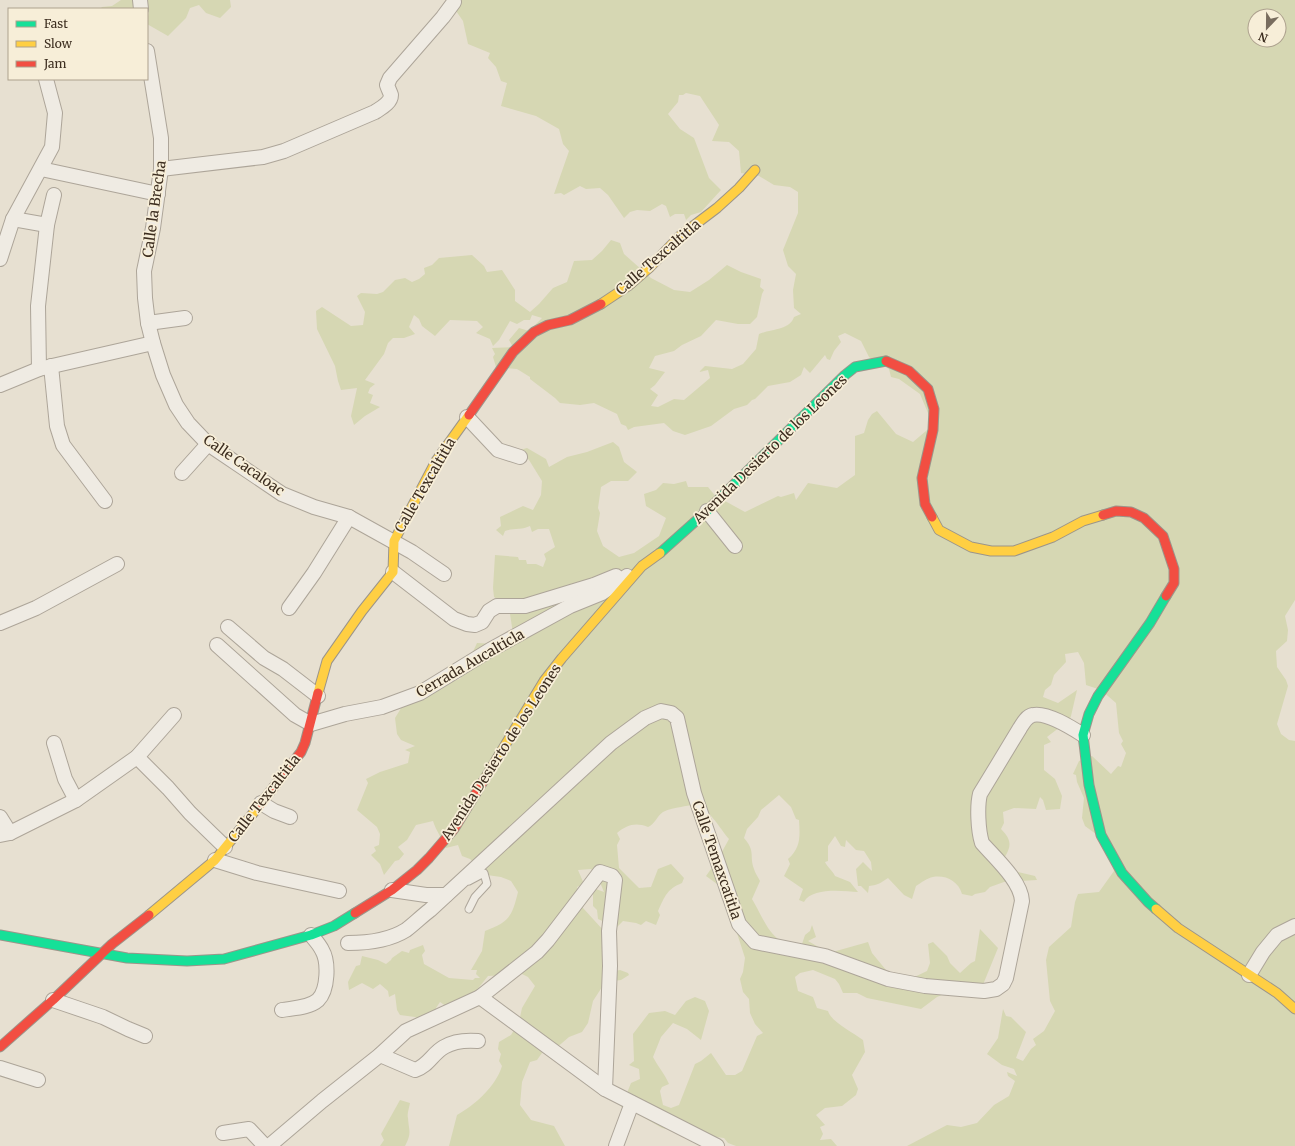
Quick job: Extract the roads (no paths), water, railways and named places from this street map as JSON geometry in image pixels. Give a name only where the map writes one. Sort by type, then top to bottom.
[{"type":"street","points":[[161,169],[263,157],[284,151],[376,112],[384,106],[391,95],[387,85],[390,78],[443,17],[454,2]]},
{"type":"street","name":"Calle la Brecha","points":[[148,57],[161,138],[161,169],[158,194],[144,271],[148,322],[154,343]]},
{"type":"street","points":[[0,259],[14,219],[52,147],[55,113],[46,80]]},
{"type":"street","points":[[41,169],[158,194]]},
{"type":"street","name":"Calle Texcaltitla","points":[[0,1047],[53,1000],[102,953],[215,860],[301,752],[311,724],[327,661],[362,611],[393,572],[394,541],[436,461],[457,429],[513,352],[534,332],[548,325],[570,320],[604,302],[628,286],[650,267],[680,236],[717,208],[740,188],[755,170]]},
{"type":"street","points":[[54,195],[47,225],[38,306],[45,368],[63,445],[105,501]]},
{"type":"street","points":[[14,219],[47,225]]},
{"type":"street","points":[[148,322],[184,318]]},
{"type":"street","points":[[0,383],[45,368],[154,343]]},
{"type":"street","name":"Calle Cacaloac","points":[[154,343],[163,375],[176,405],[188,424],[208,444],[282,494],[349,517],[394,541],[444,574]]},
{"type":"street","name":"Avenida Desierto de los Leones","points":[[0,935],[147,960],[187,961],[224,959],[311,935],[334,926],[392,890],[417,870],[454,829],[544,681],[562,658],[642,566],[656,557],[707,511],[845,375],[855,367],[887,361],[909,371],[928,389],[934,409],[933,430],[922,478],[925,504],[939,530],[971,547],[991,551],[1014,551],[1052,537],[1083,521],[1116,511],[1131,512],[1144,518],[1163,536],[1174,569],[1174,583],[1150,624],[1098,696],[1089,714],[1083,735],[1089,785],[1101,835],[1122,873],[1148,902],[1178,928],[1277,993],[1295,1009]]},
{"type":"street","points":[[467,417],[498,450],[520,457]]},
{"type":"street","points":[[182,473],[208,444]]},
{"type":"street","points":[[707,511],[735,546]]},
{"type":"street","points":[[289,608],[314,574],[349,517]]},
{"type":"street","points":[[0,624],[36,608],[117,564]]},
{"type":"street","points":[[393,572],[454,619],[467,624],[475,625],[482,622],[489,611],[497,606],[525,606],[594,586],[642,566]]},
{"type":"street","name":"Cerrada Aucalticla","points":[[311,724],[345,714],[382,707],[420,693],[490,650],[570,606],[602,593],[642,566]]},
{"type":"street","points":[[228,627],[264,658],[283,669],[318,696]]},
{"type":"street","points":[[217,645],[295,715],[311,724]]},
{"type":"street","name":"Calle Temaxcatitla","points":[[348,943],[365,943],[392,936],[405,930],[430,910],[611,743],[645,718],[661,712],[671,713],[677,718],[694,793],[739,924],[755,942],[825,956],[888,979],[925,986],[984,991],[996,989],[1003,984],[1009,970],[1022,896],[1015,882],[982,843],[980,837],[978,800],[980,794],[1020,728],[1026,719],[1032,715],[1040,715],[1052,719],[1083,735]]},
{"type":"street","points":[[0,817],[5,834],[76,800],[137,757],[174,715]]},
{"type":"street","points":[[54,743],[65,779],[76,800]]},
{"type":"street","points":[[137,757],[168,788],[190,813],[225,847]]},
{"type":"street","points":[[261,803],[274,811],[290,817]]},
{"type":"street","points":[[215,860],[257,873],[339,891]]},
{"type":"street","points":[[269,1146],[380,1055],[406,1031],[480,997],[540,948],[548,940],[598,873],[602,872],[612,876],[615,880],[609,931],[610,966],[605,1089]]},
{"type":"street","points":[[392,890],[426,895],[446,895]]},
{"type":"street","points":[[1249,975],[1263,952],[1277,935],[1295,926]]},
{"type":"street","points":[[282,1010],[304,1006],[317,1000],[324,991],[326,969],[323,950],[311,935]]},
{"type":"street","points":[[480,997],[605,1089],[717,1146]]},
{"type":"street","points":[[53,1000],[103,1018],[145,1036]]},
{"type":"street","points":[[380,1055],[415,1070],[422,1067],[444,1047],[467,1040],[478,1041]]},
{"type":"street","points":[[0,1068],[38,1080]]},
{"type":"street","points":[[616,1146],[632,1103]]},
{"type":"street","points":[[224,1133],[249,1129],[265,1146]]},
{"type":"lane","points":[[446,895],[456,893],[472,879],[484,873],[487,884],[475,897],[469,908]]}]
